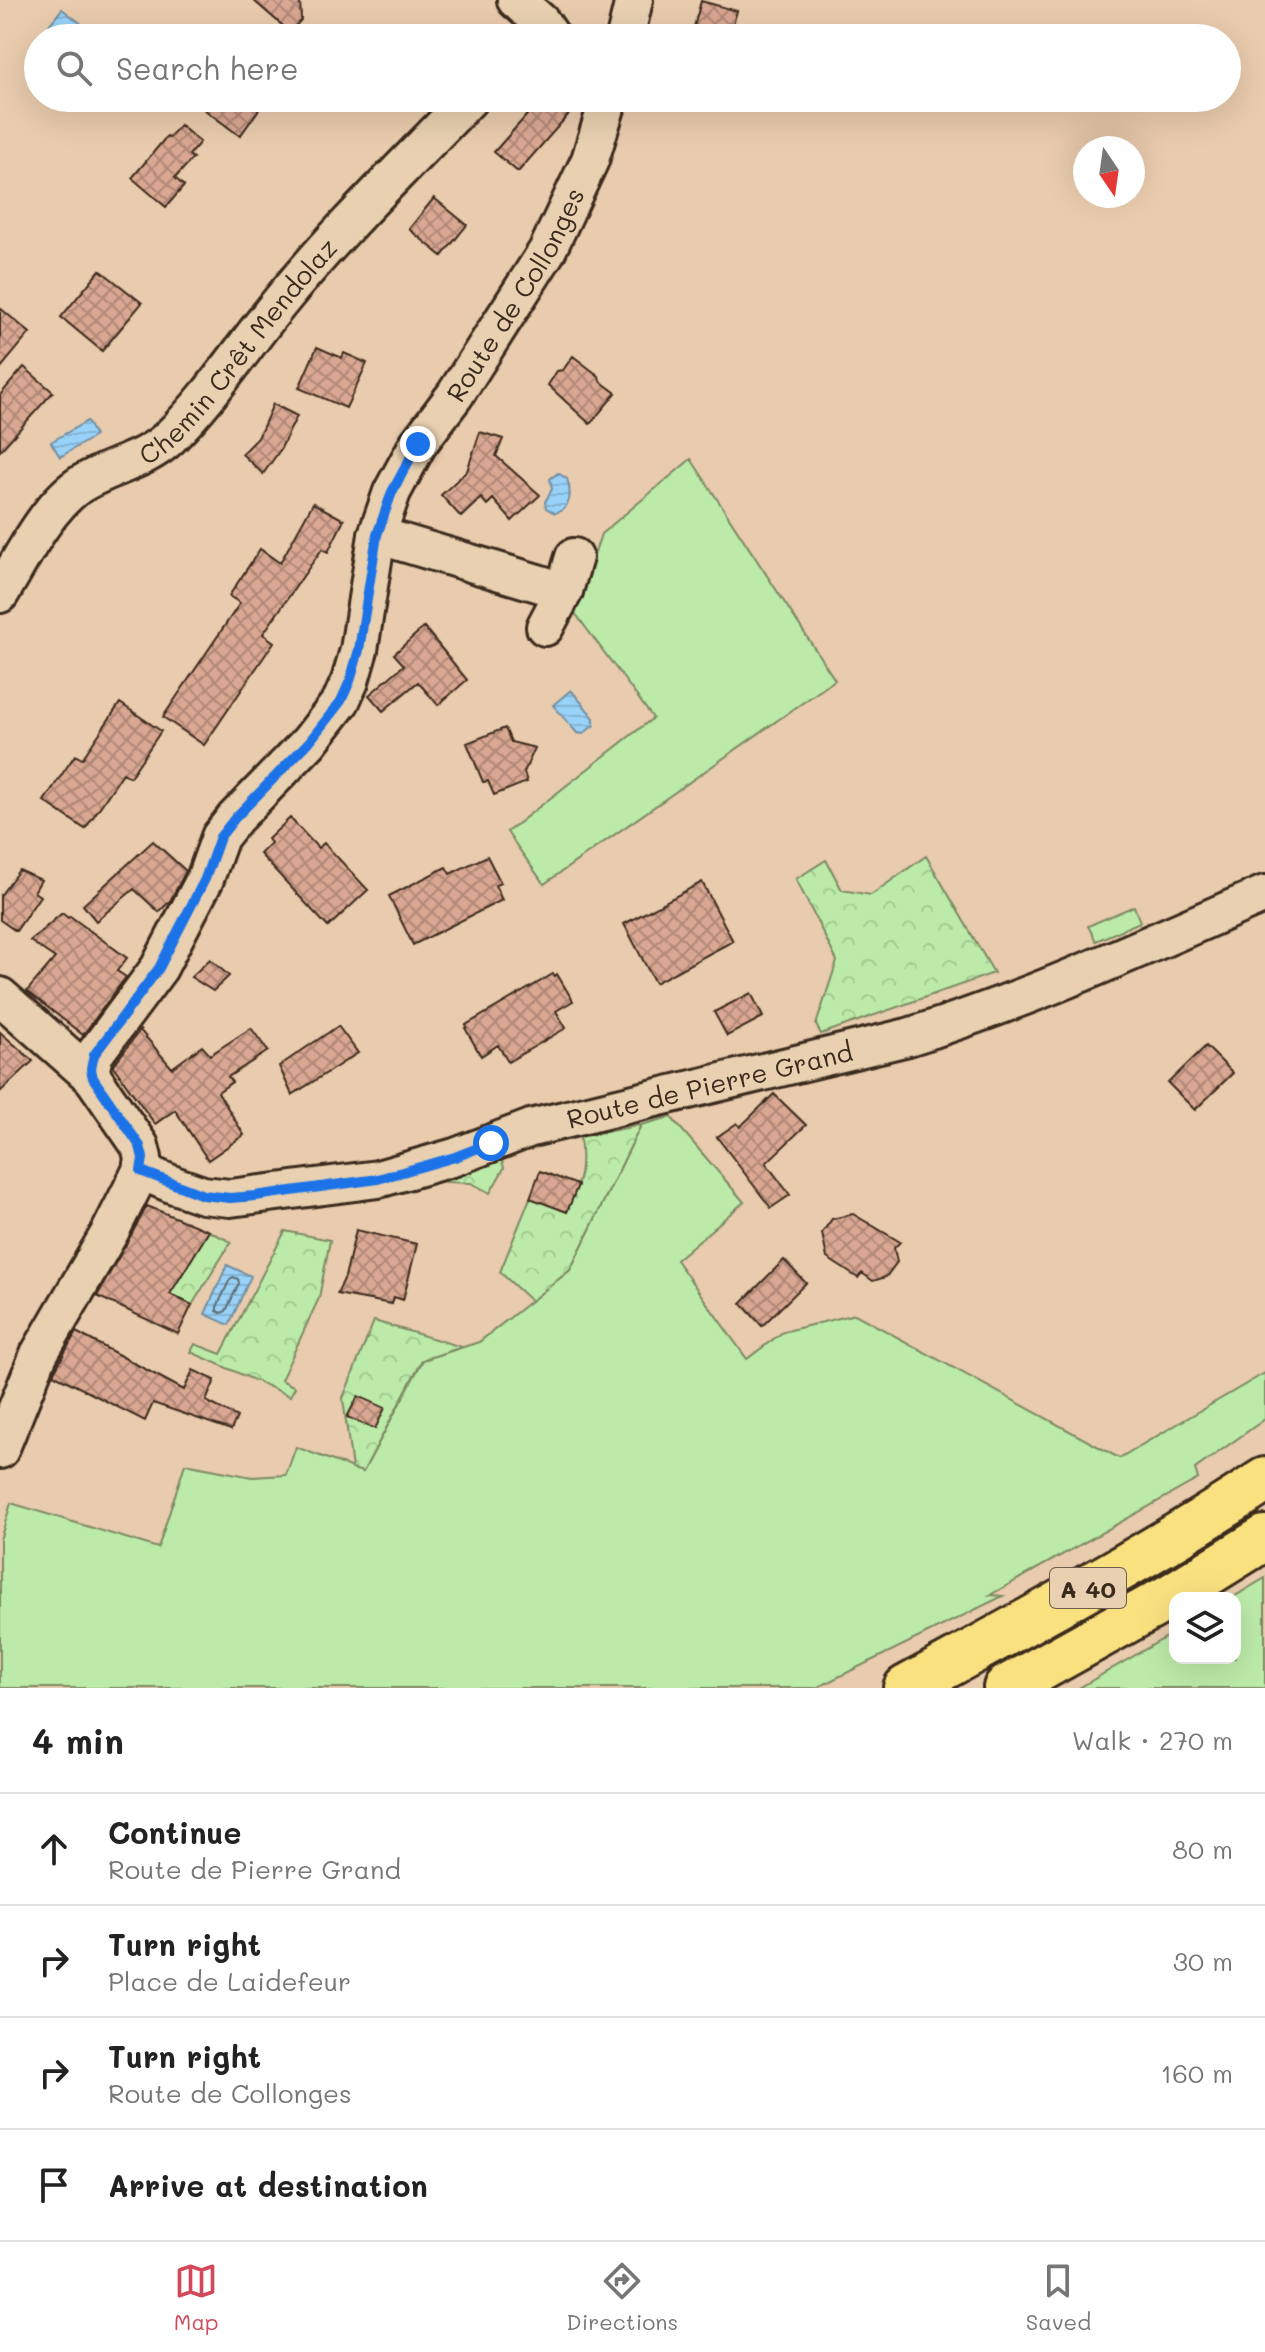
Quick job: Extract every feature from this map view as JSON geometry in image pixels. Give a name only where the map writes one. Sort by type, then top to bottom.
[{"type":"highway","name":"A 40","points":[[906,1688],[1144,1555],[1265,1480]]},
{"type":"highway","name":"A 40","points":[[1006,1688],[1173,1595],[1265,1538]]},
{"type":"street","points":[[628,24],[634,0]]},
{"type":"street","name":"Chemin Crêt Mendolaz","points":[[1,590],[66,495],[93,477],[166,441],[234,364],[279,302],[457,112]]},
{"type":"street","name":"Route de Collonges","points":[[92,1070],[94,1055],[159,968],[205,879],[220,837],[309,742],[341,701],[359,650],[377,535],[402,470],[455,395],[547,251],[590,160],[600,112]]},
{"type":"street","points":[[377,535],[569,574],[545,627]]},
{"type":"street","name":"Route de Pierre Grand","points":[[141,1171],[203,1195],[230,1198],[378,1179],[455,1157],[531,1128],[908,1037],[950,1024],[1097,967],[1265,894]]},
{"type":"street","points":[[0,996],[92,1070],[140,1146],[143,1158],[141,1171],[110,1232],[39,1354],[0,1450]]},
{"type":"green space","points":[[691,459],[835,680],[544,884],[507,832],[653,718],[575,613],[601,534]]},
{"type":"green space","points":[[926,856],[994,973],[821,1034],[816,1025],[837,961],[796,879],[826,860],[842,890],[871,895]]},
{"type":"green space","points":[[1134,906],[1140,922],[1096,941],[1088,926]]},
{"type":"green space","points":[[671,1117],[744,1202],[676,1260],[747,1359],[783,1332],[855,1314],[1119,1458],[1265,1373],[1265,1419],[1195,1469],[1198,1479],[990,1595],[1003,1596],[816,1688],[0,1688],[0,1540],[11,1503],[158,1548],[185,1464],[252,1477],[286,1475],[296,1447],[363,1472],[423,1360],[479,1342],[570,1270],[641,1125]]},
{"type":"green space","points":[[641,1125],[570,1270],[531,1301],[500,1272],[530,1198],[567,1212],[580,1175],[580,1137]]},
{"type":"green space","points":[[500,1154],[504,1168],[490,1193],[471,1183],[446,1182],[443,1176]]},
{"type":"green space","points":[[209,1231],[231,1242],[192,1305],[170,1294]]},
{"type":"green space","points":[[285,1231],[330,1240],[319,1298],[281,1380],[295,1387],[290,1396],[191,1352],[195,1344],[221,1354]]},
{"type":"green space","points":[[374,1321],[462,1347],[422,1360],[363,1472],[352,1469],[343,1398]]},
{"type":"green space","points":[[1265,1578],[1265,1688],[1079,1688],[1169,1636],[1169,1664],[1241,1664],[1241,1593]]},
{"type":"water","points":[[62,9],[82,24],[50,24]]},
{"type":"water","points":[[87,421],[95,436],[60,457],[51,442]]},
{"type":"water","points":[[558,473],[567,479],[570,495],[567,505],[555,513],[546,508],[545,502],[552,489],[550,479]]},
{"type":"water","points":[[571,690],[594,718],[594,725],[583,734],[577,733],[553,705]]},
{"type":"water","points":[[227,1265],[251,1276],[229,1325],[205,1314]]},
{"type":"building","points":[[253,0],[300,0],[301,20],[297,24],[281,24]]},
{"type":"building","points":[[701,1],[737,11],[733,24],[695,24]]},
{"type":"building","points":[[208,112],[257,112],[240,136]]},
{"type":"building","points":[[530,112],[571,112],[518,172],[494,152]]},
{"type":"building","points":[[180,125],[200,142],[189,155],[193,158],[175,178],[184,186],[166,207],[132,178]]},
{"type":"building","points":[[434,198],[467,225],[442,256],[409,229]]},
{"type":"building","points":[[100,270],[142,303],[102,351],[61,317]]},
{"type":"building","points":[[0,308],[30,333],[0,369]]},
{"type":"building","points":[[317,347],[342,358],[344,353],[367,363],[346,408],[299,388]]},
{"type":"building","points":[[573,356],[616,393],[590,424],[548,385]]},
{"type":"building","points":[[24,367],[53,392],[0,451],[0,395]]},
{"type":"building","points":[[273,404],[297,416],[280,450],[263,474],[242,454],[258,438]]},
{"type":"building","points":[[480,432],[503,439],[496,456],[540,495],[512,521],[493,499],[487,505],[481,498],[461,517],[441,495],[467,471]]},
{"type":"building","points":[[313,503],[344,520],[328,552],[322,549],[263,634],[274,642],[204,745],[163,717],[240,603],[229,596],[260,549],[280,563]]},
{"type":"building","points":[[424,627],[467,680],[438,705],[418,682],[383,711],[369,695],[404,665],[394,654]]},
{"type":"building","points":[[120,703],[161,731],[130,777],[123,773],[85,829],[44,801],[75,755],[82,759]]},
{"type":"building","points":[[505,728],[511,742],[535,748],[524,772],[527,782],[494,795],[488,781],[483,782],[467,743]]},
{"type":"building","points":[[290,818],[318,848],[324,843],[368,890],[328,927],[260,854],[271,843],[268,839]]},
{"type":"building","points":[[153,841],[186,871],[170,901],[159,912],[134,889],[96,921],[83,905]]},
{"type":"building","points":[[487,856],[501,883],[495,885],[502,900],[413,945],[389,896],[446,867],[450,874]]},
{"type":"building","points":[[19,870],[41,880],[34,892],[40,896],[16,931],[0,920],[0,896]]},
{"type":"building","points":[[702,882],[733,941],[655,983],[624,924]]},
{"type":"building","points":[[62,913],[127,958],[117,971],[126,977],[83,1035],[27,991],[55,958],[30,941]]},
{"type":"building","points":[[210,959],[229,976],[213,991],[191,977]]},
{"type":"building","points":[[557,974],[573,1001],[556,1011],[566,1028],[508,1062],[498,1045],[481,1056],[466,1025]]},
{"type":"building","points":[[751,993],[763,1017],[727,1036],[714,1012]]},
{"type":"building","points":[[338,1026],[358,1053],[292,1095],[279,1066]]},
{"type":"building","points":[[251,1028],[268,1051],[228,1077],[232,1082],[218,1092],[244,1135],[208,1160],[175,1110],[155,1124],[113,1066],[140,1030],[172,1068],[202,1046],[210,1055]]},
{"type":"building","points":[[0,1032],[33,1061],[0,1092]]},
{"type":"building","points":[[1206,1046],[1233,1073],[1195,1110],[1168,1083]]},
{"type":"building","points":[[774,1094],[806,1125],[766,1163],[790,1195],[771,1208],[717,1137],[737,1123],[740,1127]]},
{"type":"building","points":[[540,1171],[578,1185],[567,1212],[530,1198]]},
{"type":"building","points":[[147,1206],[209,1231],[170,1294],[192,1305],[178,1334],[97,1296]]},
{"type":"building","points":[[853,1214],[900,1242],[894,1248],[897,1262],[886,1277],[873,1281],[862,1273],[858,1278],[827,1258],[822,1233],[832,1219]]},
{"type":"building","points":[[356,1230],[417,1244],[403,1300],[394,1297],[392,1304],[337,1294],[345,1277]]},
{"type":"building","points":[[784,1260],[806,1283],[762,1326],[741,1303]]},
{"type":"building","points":[[76,1332],[184,1390],[193,1370],[215,1380],[206,1401],[237,1417],[231,1430],[153,1403],[145,1421],[53,1374]]},
{"type":"building","points":[[358,1396],[385,1408],[375,1429],[347,1417]]},
{"type":"route","points":[[418,444],[392,492],[377,535],[359,650],[341,701],[309,742],[220,837],[205,879],[159,968],[94,1055],[91,1069],[93,1078],[140,1146],[143,1158],[141,1171],[203,1195],[230,1198],[255,1196],[378,1179],[455,1157],[491,1143]]}]
